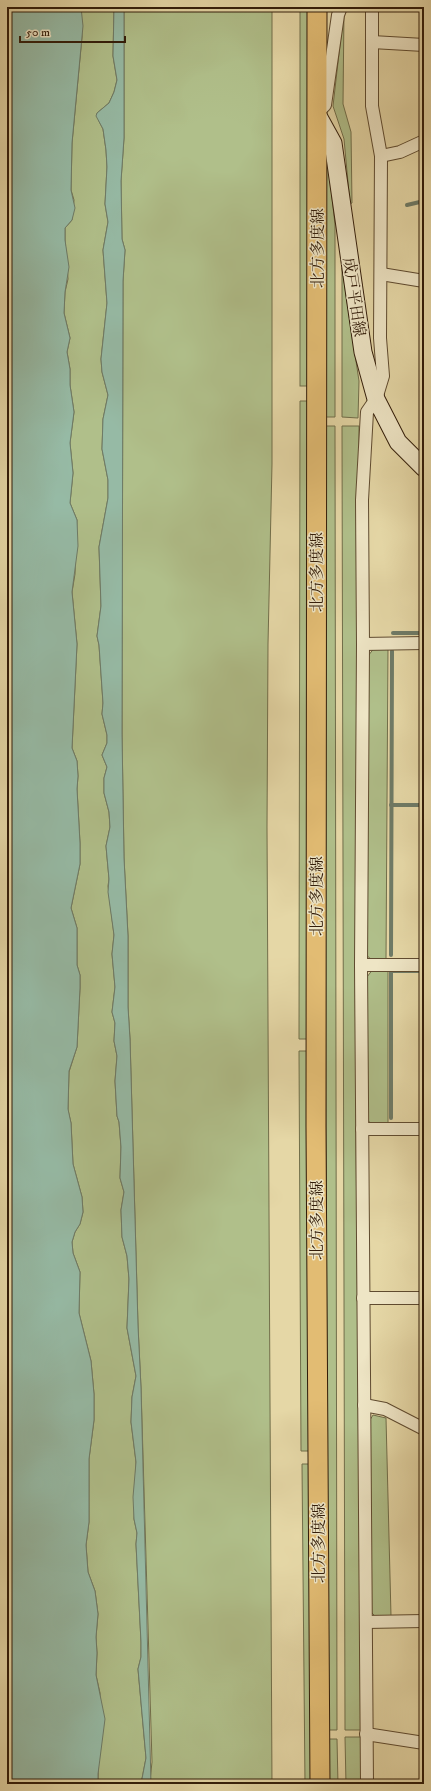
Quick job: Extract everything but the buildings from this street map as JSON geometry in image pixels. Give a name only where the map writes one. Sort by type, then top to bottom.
[{"type":"main road","name":"北方多度線","points":[[317,7],[316,1127],[320,1784]]},
{"type":"main road","name":"成戸平田線","points":[[317,114],[334,143],[363,352],[376,399],[398,442],[424,468]]},
{"type":"street","points":[[317,114],[325,104],[338,15],[341,7]]},
{"type":"street","points":[[367,1784],[361,965],[364,644],[362,500],[367,412],[376,399],[384,376],[380,338],[381,156],[372,106],[372,7]]},
{"type":"street","points":[[372,42],[424,45]]},
{"type":"street","points":[[381,156],[400,152],[424,141]]},
{"type":"street","points":[[381,274],[424,281]]},
{"type":"street","points":[[364,644],[424,643]]},
{"type":"street","points":[[361,965],[424,965]]},
{"type":"street","points":[[362,1129],[424,1129]]},
{"type":"street","points":[[363,1298],[424,1298]]},
{"type":"street","points":[[364,1405],[385,1409],[424,1429]]},
{"type":"street","points":[[366,1622],[424,1621]]},
{"type":"street","points":[[366,1734],[424,1743]]},
{"type":"shaded area","points":[[7,7],[81,7],[83,26],[72,143],[71,190],[75,208],[72,220],[65,228],[65,240],[69,267],[65,292],[64,313],[70,338],[67,352],[74,412],[70,443],[73,473],[70,503],[77,520],[78,546],[72,592],[77,644],[72,748],[77,761],[80,843],[80,864],[71,908],[77,928],[77,965],[80,975],[80,988],[77,1047],[69,1071],[68,1109],[71,1123],[73,1164],[82,1197],[83,1212],[80,1224],[75,1232],[72,1242],[73,1253],[80,1272],[79,1313],[91,1361],[94,1394],[94,1420],[89,1459],[89,1522],[86,1545],[88,1572],[95,1591],[98,1614],[96,1637],[96,1675],[105,1719],[98,1784],[7,1784]]},
{"type":"shaded area","points":[[81,7],[114,7],[113,56],[117,80],[109,103],[97,113],[103,129],[107,167],[105,204],[108,222],[103,250],[107,303],[101,359],[102,372],[108,395],[103,419],[102,449],[108,480],[108,498],[99,547],[101,606],[97,636],[103,703],[102,714],[107,735],[107,743],[102,755],[107,767],[104,778],[104,793],[109,812],[110,827],[106,846],[109,879],[108,886],[114,935],[112,954],[115,987],[112,1012],[115,1023],[114,1041],[117,1056],[115,1081],[121,1147],[120,1178],[124,1192],[121,1210],[122,1237],[127,1256],[129,1279],[127,1328],[136,1376],[132,1397],[131,1422],[136,1462],[134,1519],[137,1533],[136,1544],[141,1642],[141,1657],[138,1669],[146,1758],[141,1784],[98,1784],[100,1693],[96,1675],[96,1637],[98,1614],[95,1591],[88,1572],[86,1545],[89,1522],[89,1459],[94,1420],[94,1394],[91,1361],[79,1313],[80,1272],[73,1253],[72,1242],[75,1232],[80,1224],[83,1212],[82,1197],[73,1164],[71,1123],[68,1110],[69,1072],[77,1047],[80,988],[80,975],[77,965],[77,928],[71,908],[80,864],[80,843],[77,761],[72,748],[77,644],[72,592],[75,574],[77,520],[70,503],[73,473],[70,443],[74,412],[67,352],[70,338],[64,313],[65,292],[68,279],[65,228],[72,220],[74,200],[71,190],[72,143],[82,37]]},
{"type":"shaded area","points":[[114,7],[124,7],[124,138],[121,181],[122,239],[125,250],[123,281],[122,733],[124,858],[128,936],[128,1007],[141,1388],[151,1784],[141,1784],[146,1758],[138,1669],[141,1657],[141,1642],[136,1544],[137,1533],[134,1519],[133,1497],[136,1462],[131,1422],[132,1397],[136,1376],[127,1328],[129,1279],[127,1256],[122,1237],[121,1210],[124,1192],[120,1178],[121,1147],[115,1081],[117,1056],[114,1041],[115,1023],[112,1012],[115,987],[112,954],[114,935],[108,892],[109,879],[106,846],[110,827],[109,812],[104,793],[104,778],[107,767],[102,755],[107,743],[107,735],[102,714],[103,703],[97,636],[101,606],[99,547],[108,498],[108,480],[102,449],[103,419],[108,395],[102,372],[101,359],[107,303],[103,250],[108,222],[105,204],[107,167],[106,150],[103,129],[96,116],[97,113],[109,103],[117,80],[113,56]]},
{"type":"shaded area","points":[[124,7],[272,7],[272,464],[268,644],[267,827],[272,1784],[151,1784],[150,1781],[152,1762],[128,1007],[128,936],[124,858],[122,733],[123,281],[125,250],[122,239],[121,181],[124,138]]},
{"type":"shaded area","points":[[300,7],[309,7],[309,386],[300,386]]},
{"type":"shaded area","points":[[344,10],[343,104],[351,132],[352,203],[350,204],[344,139],[333,106]]},
{"type":"shaded area","points":[[324,144],[327,151],[335,225],[335,417],[324,417]]},
{"type":"shaded area","points":[[342,268],[359,381],[358,418],[342,417]]},
{"type":"shaded area","points":[[300,401],[309,401],[307,1039],[299,1039]]},
{"type":"shaded area","points":[[324,426],[335,426],[337,1730],[328,1730]]},
{"type":"shaded area","points":[[342,426],[359,426],[356,1128],[361,1730],[345,1730]]},
{"type":"shaded area","points":[[375,647],[388,647],[386,960],[372,960],[365,954],[368,656]]},
{"type":"shaded area","points":[[373,969],[388,969],[388,1124],[371,1123],[368,1121],[367,977]]},
{"type":"shaded area","points":[[299,1051],[308,1051],[310,1451],[301,1451]]},
{"type":"shaded area","points":[[373,1415],[386,1418],[391,1616],[375,1616],[370,1611],[370,1420]]},
{"type":"shaded area","points":[[302,1464],[310,1464],[313,1784],[305,1784]]},
{"type":"shaded area","points":[[345,1737],[361,1737],[361,1784],[346,1784]]},
{"type":"shaded area","points":[[327,1739],[337,1739],[338,1784],[328,1784]]},
{"type":"waterway","points":[[407,205],[424,201]]},
{"type":"waterway","points":[[393,633],[424,633]]},
{"type":"waterway","points":[[391,955],[392,651]]},
{"type":"waterway","points":[[391,805],[424,805]]},
{"type":"waterway","points":[[391,1118],[391,971],[424,971]]}]
